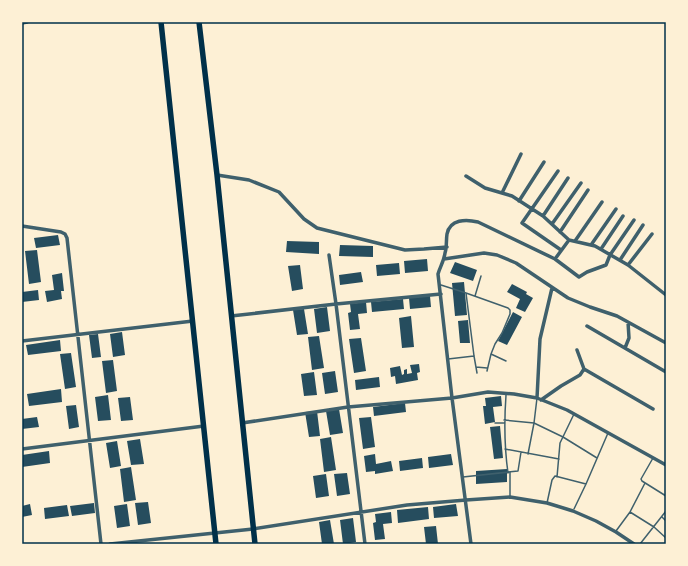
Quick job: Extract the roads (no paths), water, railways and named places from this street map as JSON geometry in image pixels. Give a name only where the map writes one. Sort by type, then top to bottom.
[{"type":"highway","points":[[161,22],[216,544]]},
{"type":"highway","points":[[200,22],[255,544]]},
{"type":"street","points":[[22,23],[27,22]]},
{"type":"street","points":[[502,193],[521,154]]},
{"type":"street","points":[[519,201],[544,162]]},
{"type":"street","points":[[558,171],[522,223],[561,250]]},
{"type":"street","points":[[217,175],[249,180],[279,192],[304,219],[317,228],[405,250],[446,247]]},
{"type":"street","points":[[466,176],[485,188],[512,196],[543,216],[569,240],[595,246],[620,260],[666,295]]},
{"type":"street","points":[[543,216],[568,178]]},
{"type":"street","points":[[552,224],[581,183]]},
{"type":"street","points":[[560,232],[588,190]]},
{"type":"street","points":[[576,241],[602,202]]},
{"type":"street","points":[[591,245],[616,209]]},
{"type":"street","points":[[601,249],[623,216]]},
{"type":"street","points":[[471,544],[438,274],[444,259],[447,233],[450,227],[454,223],[460,221],[478,222],[555,259],[579,277],[606,264],[610,255],[634,220]]},
{"type":"street","points":[[620,260],[643,224]]},
{"type":"street","points":[[22,226],[61,232],[65,234],[67,238],[101,544]]},
{"type":"street","points":[[628,265],[652,234]]},
{"type":"street","points":[[555,259],[569,240]]},
{"type":"street","points":[[444,259],[484,253],[497,254],[516,263],[568,298],[590,308],[617,316],[666,342]]},
{"type":"street","points":[[329,255],[364,544]]},
{"type":"street","points":[[537,398],[540,339],[552,288]]},
{"type":"street","points":[[231,316],[441,294]]},
{"type":"street","points":[[22,341],[193,321]]},
{"type":"street","points":[[625,348],[629,338],[628,322]]},
{"type":"street","points":[[587,326],[666,372]]},
{"type":"street","points":[[578,350],[584,369],[653,409]]},
{"type":"street","points":[[542,400],[561,386],[580,375],[584,369]]},
{"type":"street","points":[[242,423],[348,407],[452,398],[488,392],[507,393],[537,398],[567,410],[666,465]]},
{"type":"street","points":[[22,449],[204,426]]},
{"type":"street","points":[[110,544],[253,529],[407,505],[510,497],[547,503],[573,511],[596,521],[634,544]]},
{"type":"lane","points":[[475,296],[481,276]]},
{"type":"lane","points":[[440,284],[510,310],[510,314],[502,333],[491,354],[487,371]]},
{"type":"lane","points":[[466,293],[477,373]]},
{"type":"lane","points":[[491,354],[506,361]]},
{"type":"lane","points":[[448,359],[474,356]]},
{"type":"lane","points":[[476,367],[487,368]]},
{"type":"lane","points":[[507,393],[504,423],[510,497]]},
{"type":"lane","points":[[528,454],[537,398]]},
{"type":"lane","points":[[557,477],[560,443],[574,414]]},
{"type":"lane","points":[[504,420],[534,423],[562,437],[597,458]]},
{"type":"lane","points":[[495,424],[504,423]]},
{"type":"lane","points":[[573,511],[608,433]]},
{"type":"lane","points":[[505,450],[559,459]]},
{"type":"lane","points":[[463,477],[518,471],[521,452]]},
{"type":"lane","points":[[616,532],[630,512],[644,483],[642,479],[653,458]]},
{"type":"lane","points":[[547,503],[552,480],[555,476],[586,484]]},
{"type":"lane","points":[[644,483],[666,496]]},
{"type":"lane","points":[[640,544],[666,511]]},
{"type":"lane","points":[[630,512],[654,527],[666,538]]},
{"type":"lane","points":[[662,517],[666,520]]}]
